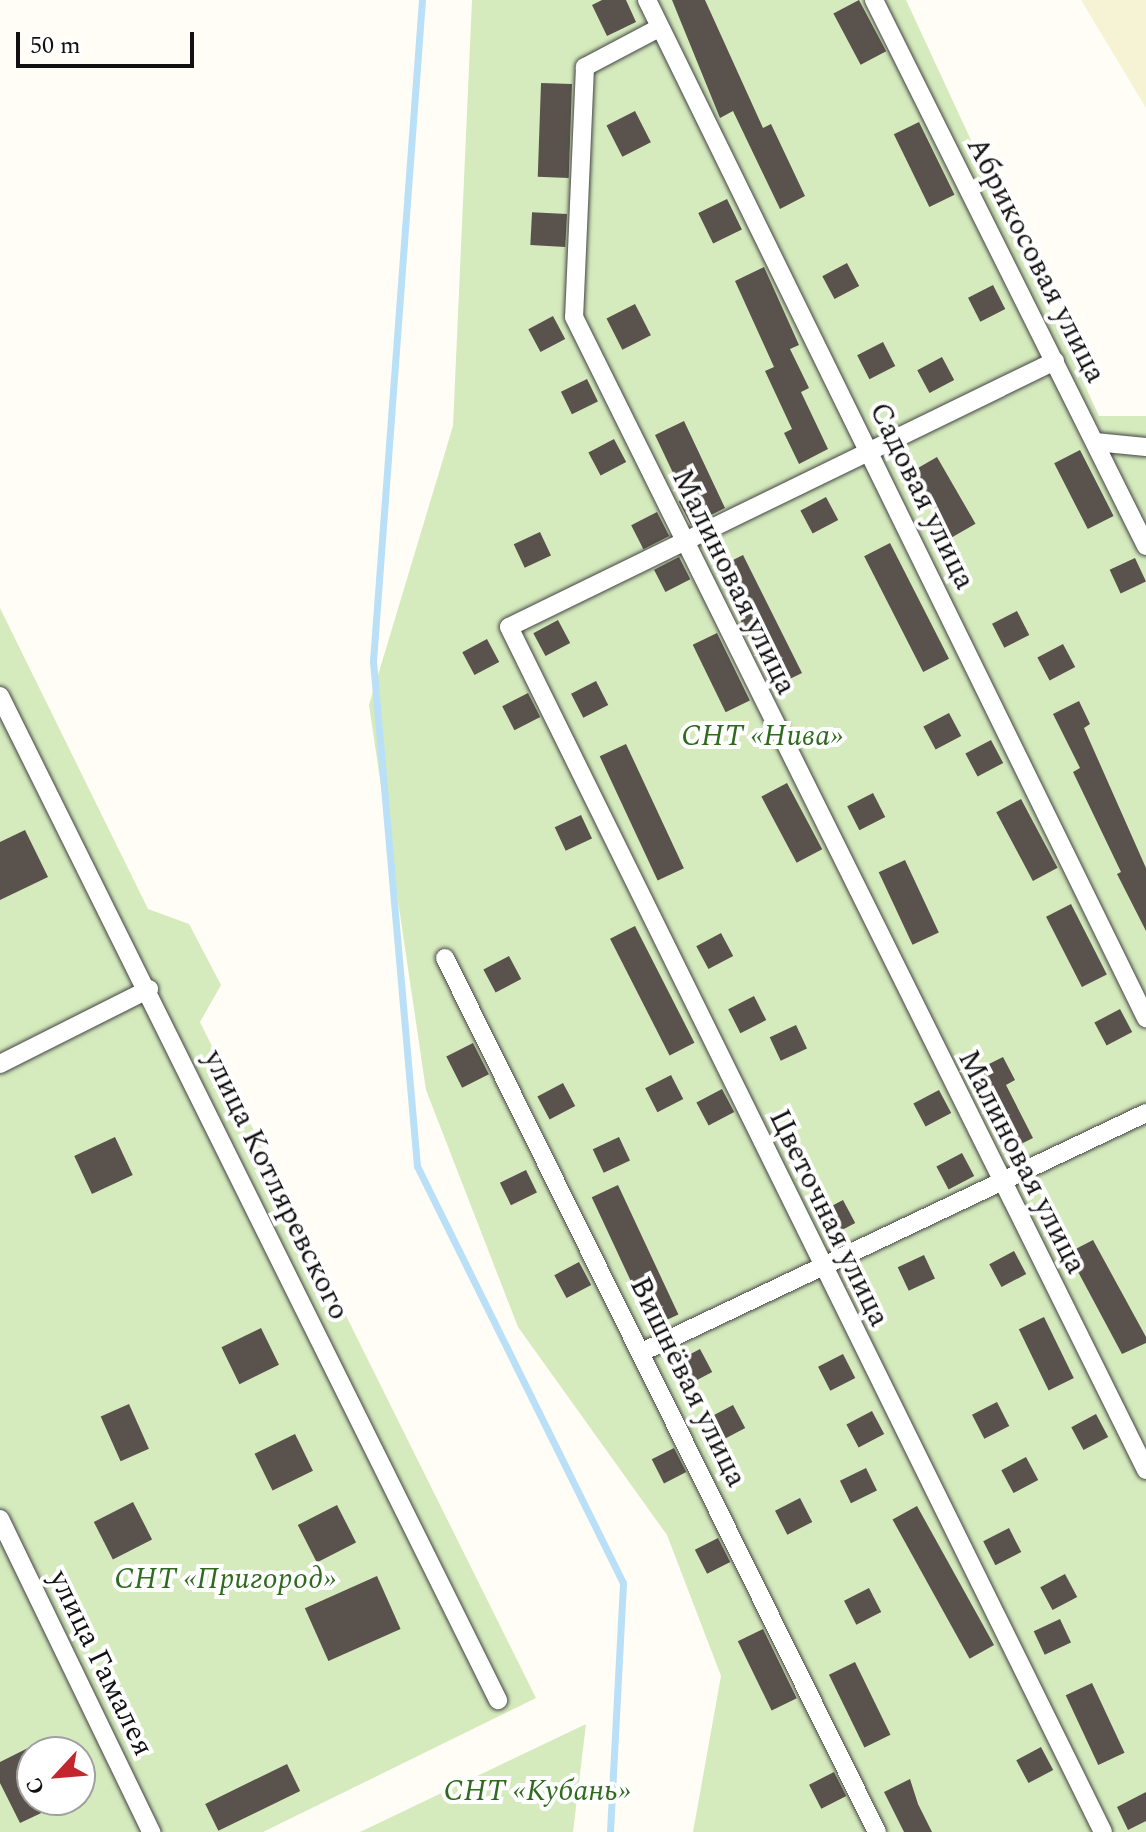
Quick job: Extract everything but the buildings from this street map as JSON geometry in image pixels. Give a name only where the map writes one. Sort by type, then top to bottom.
[{"type":"street","name":"Садовая улица","points":[[647,0],[1146,1018]]},
{"type":"street","name":"Абрикосовая улица","points":[[874,0],[1146,546]]},
{"type":"street","name":"Малиновая улица","points":[[659,28],[585,67],[574,317],[1000,1182],[1146,1470]]},
{"type":"street","points":[[683,542],[870,454],[1055,361]]},
{"type":"street","points":[[1095,442],[1146,447]]},
{"type":"street","name":"Цветочная улица","points":[[683,542],[509,627],[1103,1832]]},
{"type":"street","name":"улица Котляревского","points":[[0,696],[149,989],[498,1700]]},
{"type":"street","name":"Вишнёвая улица","points":[[445,958],[877,1832]]},
{"type":"street","points":[[0,1064],[149,989]]},
{"type":"street","points":[[642,1352],[1146,1113]]},
{"type":"street","name":"улица Гамалея","points":[[0,1519],[151,1832]]},
{"type":"shaded area","points":[[1081,0],[1146,0],[1146,108]]},
{"type":"green space","name":"СНТ «Нива»","points":[[472,0],[906,0],[1099,416],[1146,416],[1146,1832],[693,1832],[721,1676],[667,1535],[518,1327],[426,1090],[369,705],[453,426]]},
{"type":"green space","name":"СНТ «Пригород»","points":[[0,608],[148,909],[189,924],[221,985],[200,1022],[536,1698],[263,1832],[0,1832]]},
{"type":"green space","name":"СНТ «Кубань»","points":[[586,1724],[573,1832],[360,1832]]},
{"type":"waterway","points":[[422,0],[373,661],[417,1166],[623,1583],[610,1832]]}]
